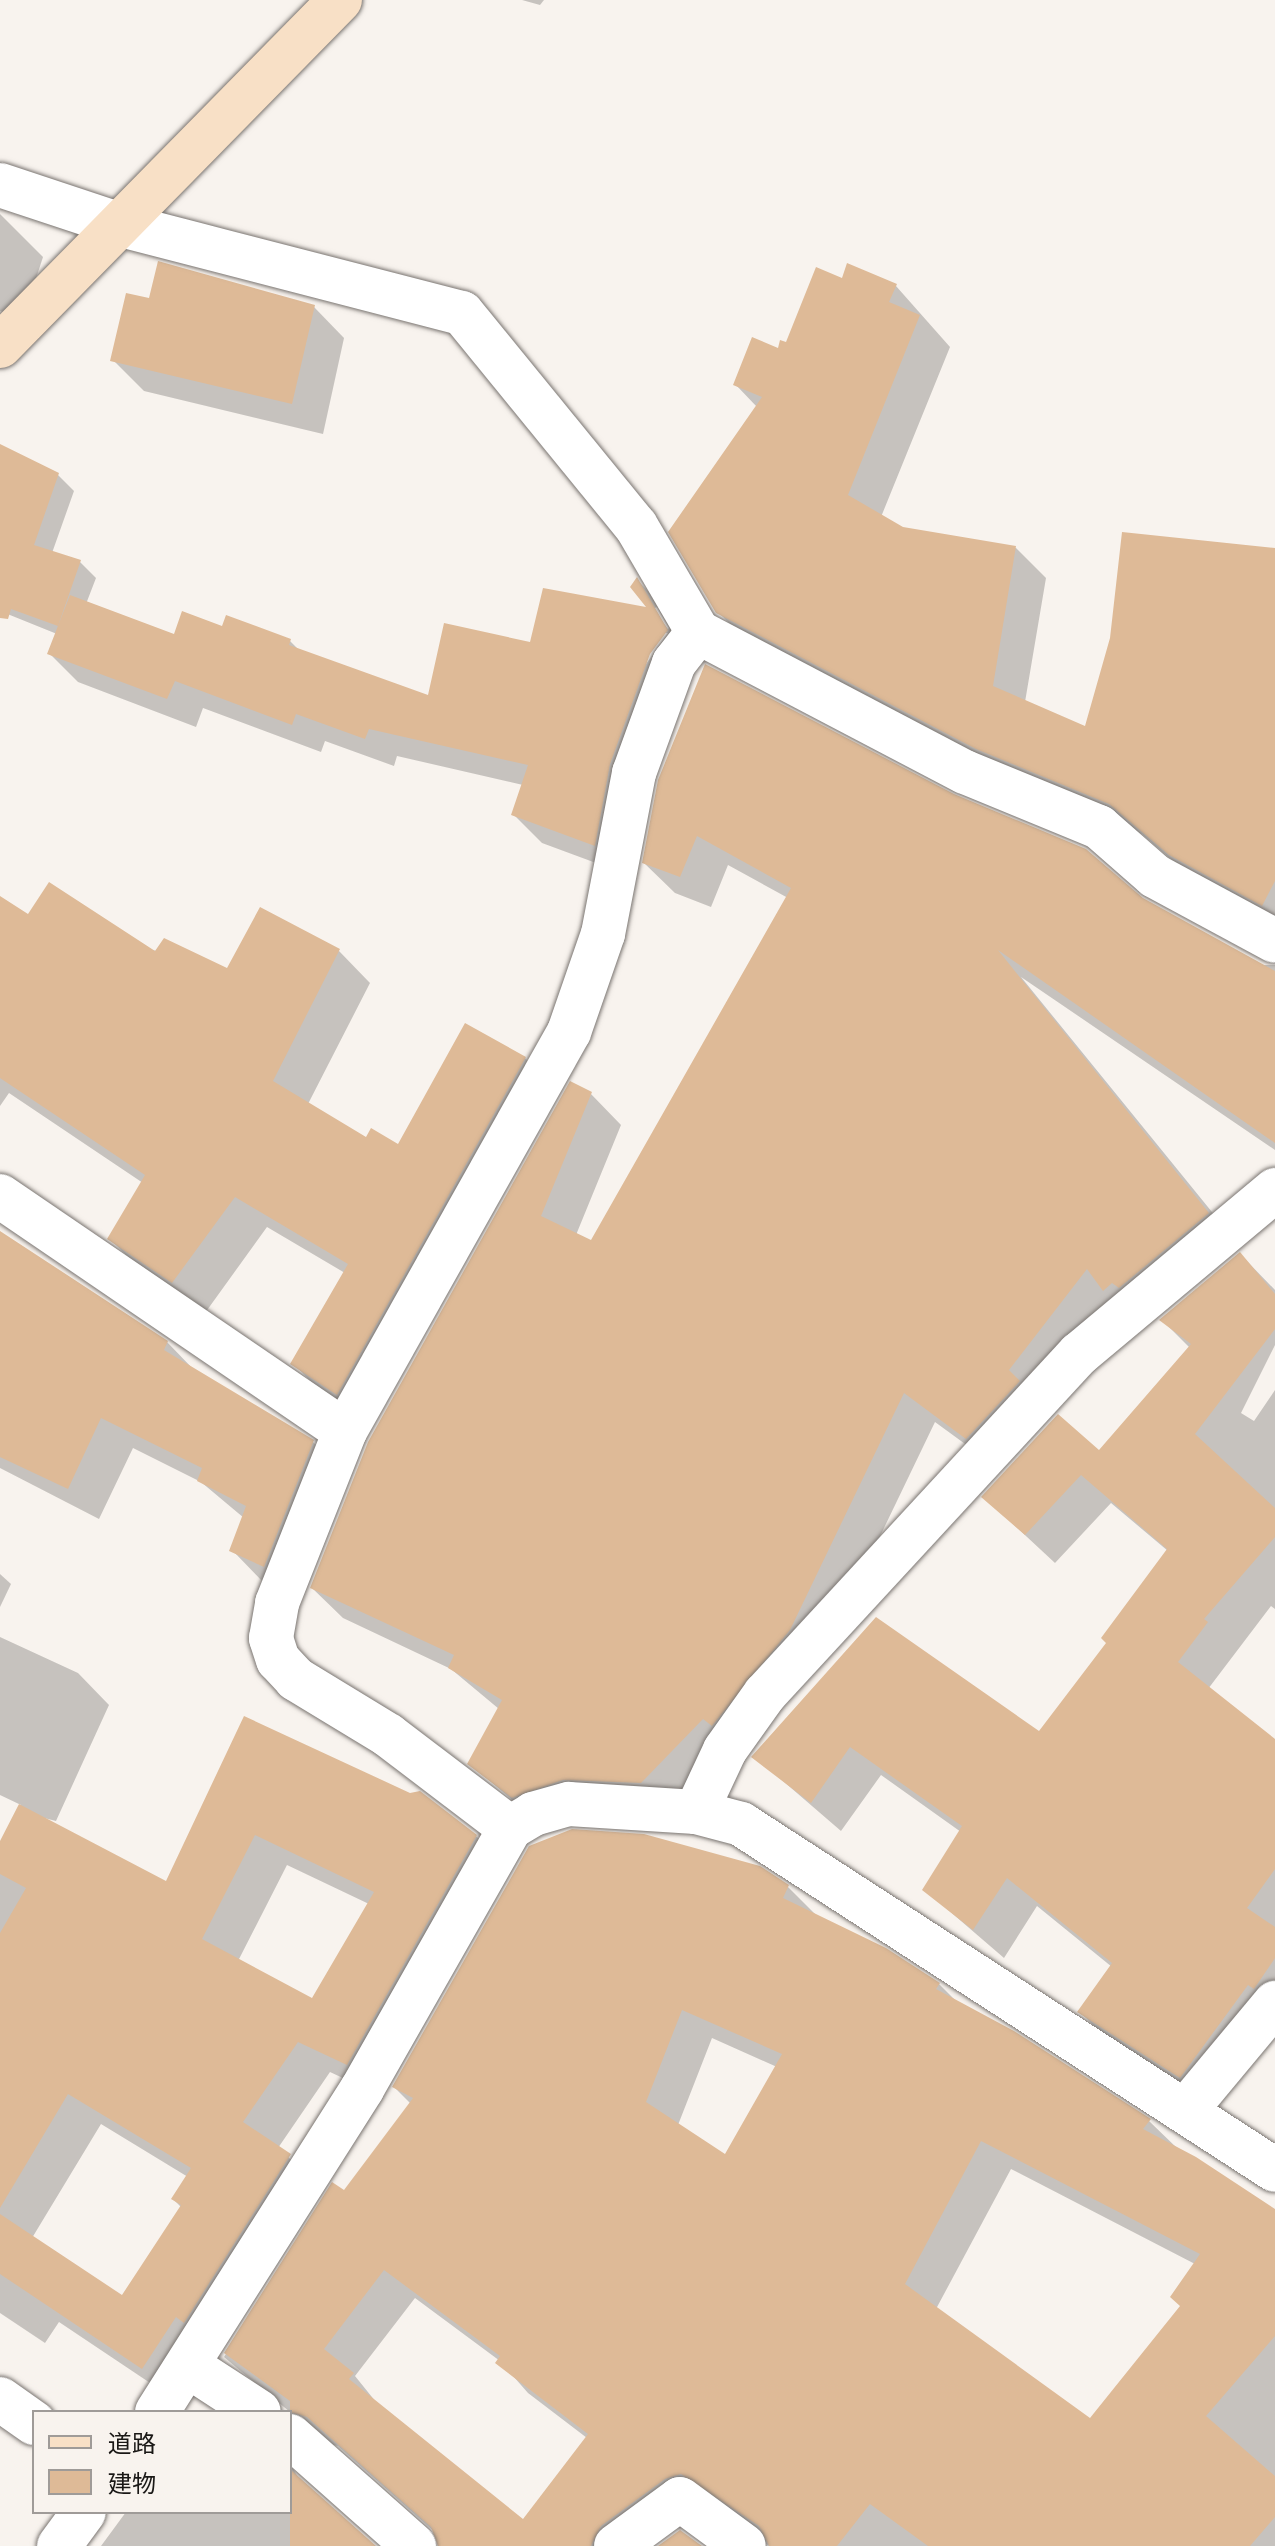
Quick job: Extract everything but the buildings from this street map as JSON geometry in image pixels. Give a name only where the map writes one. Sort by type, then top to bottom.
[{"type":"street","points":[[0,346],[340,0]]},
{"type":"street","points":[[0,185],[121,225],[462,313],[636,526],[698,632],[965,772],[1099,827],[1155,876],[1275,941]]},
{"type":"street","points":[[510,1828],[388,1735],[296,1679],[278,1660],[271,1638],[277,1603],[345,1431],[569,1032],[603,934],[634,773],[674,663],[698,632]]},
{"type":"street","points":[[696,1812],[725,1750],[765,1694],[1058,1378],[1275,1190]]},
{"type":"street","points":[[0,1196],[345,1431]]},
{"type":"street","points":[[158,2410],[190,2367],[362,2089],[510,1828],[533,1814],[569,1804],[696,1812],[741,1824],[778,1844],[1275,2170]]},
{"type":"street","points":[[1185,2111],[1275,2003]]},
{"type":"street","points":[[190,2367],[256,2410]]},
{"type":"street","points":[[0,2399],[32,2422]]},
{"type":"street","points":[[292,2438],[414,2546]]},
{"type":"street","points":[[616,2546],[680,2499],[744,2546]]},
{"type":"street","points":[[59,2546],[83,2514]]}]
